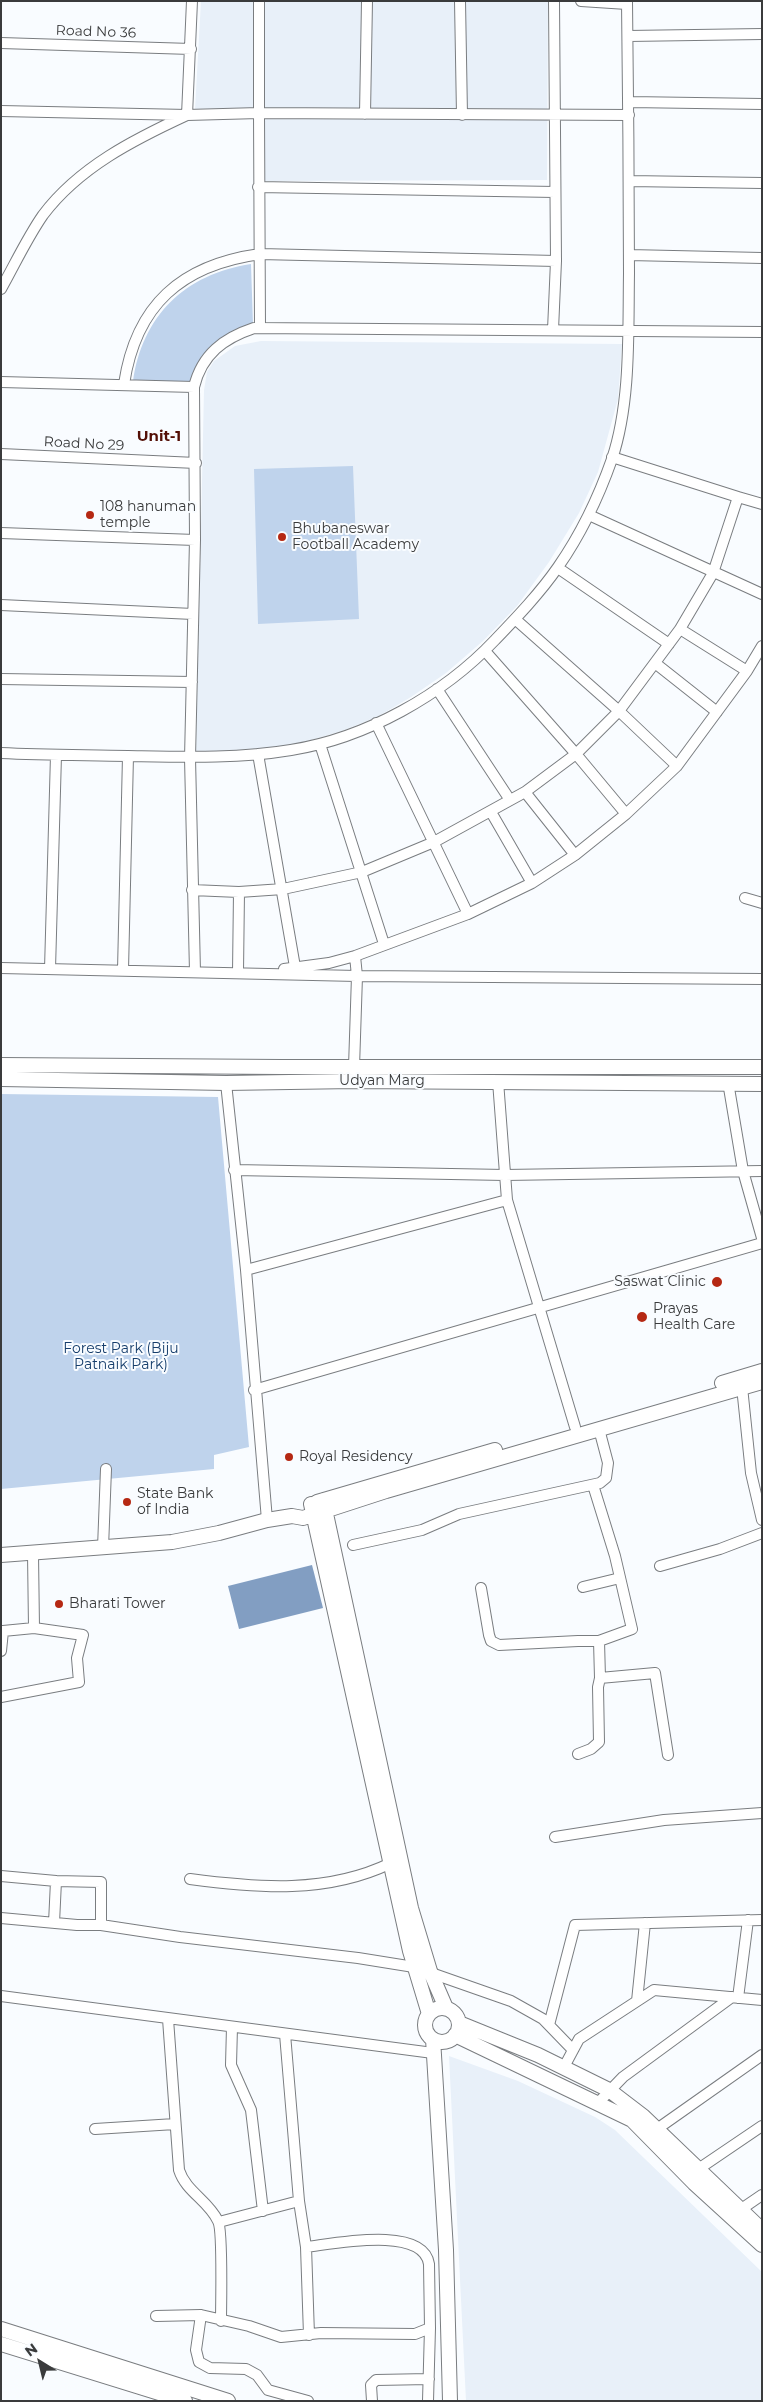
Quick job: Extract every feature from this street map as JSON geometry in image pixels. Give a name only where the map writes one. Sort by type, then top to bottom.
[{"type":"street","points":[[187,115],[192,1]]},
{"type":"street","points":[[259,1],[258,187],[260,328]]},
{"type":"street","points":[[365,114],[368,1]]},
{"type":"street","points":[[460,1],[462,115]]},
{"type":"street","points":[[553,330],[556,261],[553,114],[554,1]]},
{"type":"street","points":[[1,753],[190,758],[258,754],[320,744],[376,723],[437,689],[485,651],[558,568],[589,515],[612,457],[626,388],[630,102],[627,3],[581,1]]},
{"type":"street","points":[[628,36],[762,34]]},
{"type":"street","name":"Road No 36","points":[[1,43],[191,49]]},
{"type":"street","points":[[630,102],[762,104]]},
{"type":"street","points":[[1,111],[187,115],[258,113],[629,115]]},
{"type":"street","points":[[1,289],[24,246],[43,216],[62,192],[102,161],[157,129],[187,115]]},
{"type":"street","points":[[629,182],[762,184]]},
{"type":"street","points":[[258,187],[554,192]]},
{"type":"street","points":[[124,384],[128,359],[147,315],[175,285],[194,273],[215,264],[260,254],[556,261]]},
{"type":"street","points":[[629,255],[762,258]]},
{"type":"street","points":[[196,972],[192,890],[190,758],[196,540],[194,387],[202,365],[220,344],[233,336],[254,328],[762,332]]},
{"type":"street","points":[[1,382],[194,387]]},
{"type":"street","name":"Road No 29","points":[[1,454],[196,463]]},
{"type":"street","points":[[612,457],[762,504]]},
{"type":"street","points":[[192,890],[240,892],[283,889],[362,872],[434,842],[525,792],[576,754],[620,711],[680,629],[713,573],[738,497]]},
{"type":"street","points":[[589,515],[762,594]]},
{"type":"street","points":[[1,533],[196,540]]},
{"type":"street","points":[[558,568],[669,644]]},
{"type":"street","points":[[1,605],[193,614]]},
{"type":"street","points":[[515,619],[620,711],[677,766]]},
{"type":"street","points":[[680,629],[747,671]]},
{"type":"street","points":[[266,973],[330,963],[356,956],[468,914],[532,882],[575,855],[626,814],[677,766],[747,671],[762,646]]},
{"type":"street","points":[[485,651],[626,814]]},
{"type":"street","points":[[655,663],[717,712]]},
{"type":"street","points":[[1,679],[192,682]]},
{"type":"street","points":[[437,689],[510,800]]},
{"type":"street","points":[[376,723],[468,914]]},
{"type":"street","points":[[320,744],[384,944]]},
{"type":"street","points":[[258,754],[296,967]]},
{"type":"street","points":[[50,969],[56,755]]},
{"type":"street","points":[[123,970],[128,756]]},
{"type":"street","points":[[525,792],[575,855]]},
{"type":"street","points":[[491,812],[532,882]]},
{"type":"street","points":[[238,972],[240,892]]},
{"type":"street","points":[[745,898],[762,903]]},
{"type":"street","points":[[354,1068],[356,956]]},
{"type":"street","points":[[1,968],[357,976],[762,979]]},
{"type":"street","name":"Udyan Marg","points":[[1,1065],[354,1068],[762,1067]]},
{"type":"street","points":[[187,1082],[188,1066]]},
{"type":"street","name":"Udyan Marg","points":[[1,1079],[226,1083],[498,1081],[728,1082],[762,1084]]},
{"type":"street","points":[[498,1081],[507,1200],[575,1427]]},
{"type":"street","points":[[728,1082],[743,1171],[762,1238]]},
{"type":"street","points":[[226,1083],[246,1270],[254,1390],[266,1520]]},
{"type":"street","points":[[234,1170],[505,1175],[762,1171]]},
{"type":"street","points":[[246,1270],[507,1200]]},
{"type":"street","points":[[254,1390],[762,1243]]},
{"type":"street","points":[[319,1507],[762,1371]]},
{"type":"street","points":[[1,1555],[172,1542],[219,1533],[266,1520],[292,1516],[304,1506],[319,1507],[762,1382]]},
{"type":"street","points":[[742,1387],[750,1473],[759,1499],[762,1520]]},
{"type":"street","points":[[352,1545],[422,1530],[459,1514],[594,1485],[606,1478],[608,1474],[608,1463],[598,1429]]},
{"type":"street","points":[[103,1548],[106,1469]]},
{"type":"street","points":[[481,1588],[489,1635],[495,1644],[599,1641],[632,1629],[594,1485]]},
{"type":"street","points":[[319,1507],[361,1700],[391,1863],[414,1967],[429,2014]]},
{"type":"street","points":[[660,1566],[720,1549],[762,1533]]},
{"type":"street","points":[[33,1554],[34,1628]]},
{"type":"street","points":[[583,1586],[620,1578]]},
{"type":"street","points":[[1,1651],[3,1631],[34,1628],[83,1635],[77,1658],[79,1682],[1,1697]]},
{"type":"street","points":[[578,1754],[591,1749],[599,1742],[599,1641]]},
{"type":"street","points":[[600,1678],[655,1673],[668,1754]]},
{"type":"street","points":[[367,1731],[411,1908],[430,1971],[446,2008],[456,2015],[457,2029],[447,2041],[433,2039]]},
{"type":"street","points":[[555,1837],[664,1820],[762,1813]]},
{"type":"street","points":[[190,1879],[274,1887],[317,1885],[368,1874],[391,1863]]},
{"type":"street","points":[[1,1876],[56,1881],[101,1882],[101,1925]]},
{"type":"street","points":[[54,1923],[56,1881]]},
{"type":"street","points":[[1,1918],[101,1925],[414,1967],[512,2001],[543,2019],[573,2050]]},
{"type":"street","points":[[597,2104],[623,2077],[735,1998],[748,1920]]},
{"type":"street","points":[[549,2025],[574,1925],[762,1920]]},
{"type":"street","points":[[637,2001],[645,1923]]},
{"type":"street","points":[[564,2067],[579,2039],[654,1990],[762,2000]]},
{"type":"street","points":[[1,1996],[433,2053]]},
{"type":"street","points":[[446,2008],[437,2009],[429,2014],[426,2019],[426,2030],[433,2039],[446,2250],[450,2401]]},
{"type":"street","points":[[168,2019],[178,2170],[183,2183],[206,2204],[219,2222],[221,2321]]},
{"type":"street","points":[[232,2027],[231,2065],[251,2110],[263,2211]]},
{"type":"street","points":[[457,2029],[564,2067],[609,2090],[656,2129],[698,2170],[744,2218],[762,2245]]},
{"type":"street","points":[[457,2029],[597,2104],[632,2120],[694,2184],[762,2230]]},
{"type":"street","points":[[285,2034],[299,2202],[306,2247],[309,2335]]},
{"type":"street","points":[[656,2129],[762,2055]]},
{"type":"street","points":[[95,2129],[176,2124]]},
{"type":"street","points":[[698,2170],[762,2126]]},
{"type":"street","points":[[744,2218],[762,2195]]},
{"type":"street","points":[[219,2222],[299,2202]]},
{"type":"street","points":[[306,2247],[388,2239],[422,2251],[428,2258],[430,2328],[428,2401]]},
{"type":"street","points":[[156,2316],[201,2316],[249,2326],[281,2336],[415,2334],[430,2328]]},
{"type":"street","points":[[201,2316],[196,2350],[199,2362],[210,2368],[246,2369],[257,2375],[268,2390],[308,2401]]},
{"type":"street","points":[[1,2330],[228,2401]]},
{"type":"street","points":[[1,2344],[185,2401]]},
{"type":"street","points":[[372,2401],[371,2385],[376,2380],[429,2379]]},
{"type":"shaded area","points":[[201,1],[548,1],[547,180],[263,181],[264,112],[195,109]]},
{"type":"shaded area","points":[[261,341],[622,344],[618,399],[598,472],[579,513],[549,562],[517,606],[483,641],[446,673],[379,716],[345,730],[308,741],[266,750],[196,756],[204,390],[207,372],[214,361],[235,346]]},
{"type":"shaded area","points":[[312,1565],[323,1608],[239,1629],[228,1586]]},
{"type":"shaded area","points":[[449,2056],[518,2081],[595,2117],[615,2130],[762,2272],[762,2401],[466,2401]]},
{"type":"green space","points":[[251,264],[253,325],[229,333],[213,345],[201,361],[190,383],[133,382],[138,358],[146,337],[157,318],[171,302],[187,288],[206,277],[227,269]]},
{"type":"green space","points":[[353,466],[359,619],[258,624],[254,469]]},
{"type":"green space","name":"Forest Park (Biju Patnaik Park)","points":[[1,1094],[218,1097],[249,1447],[214,1455],[214,1469],[1,1489]]},
{"type":"place","name":"108 hanuman temple","points":[[90,515]]},
{"type":"place","name":"Bhubaneswar Football Academy","points":[[282,537]]},
{"type":"place","name":"Saswat Clinic","points":[[717,1282]]},
{"type":"place","name":"Prayas Health Care","points":[[642,1317]]},
{"type":"place","name":"Royal Residency","points":[[289,1457]]},
{"type":"place","name":"State Bank of India","points":[[127,1502]]},
{"type":"place","name":"Bharati Tower","points":[[59,1604]]},
{"type":"district","name":"Unit-1","points":[[159,437]]}]
